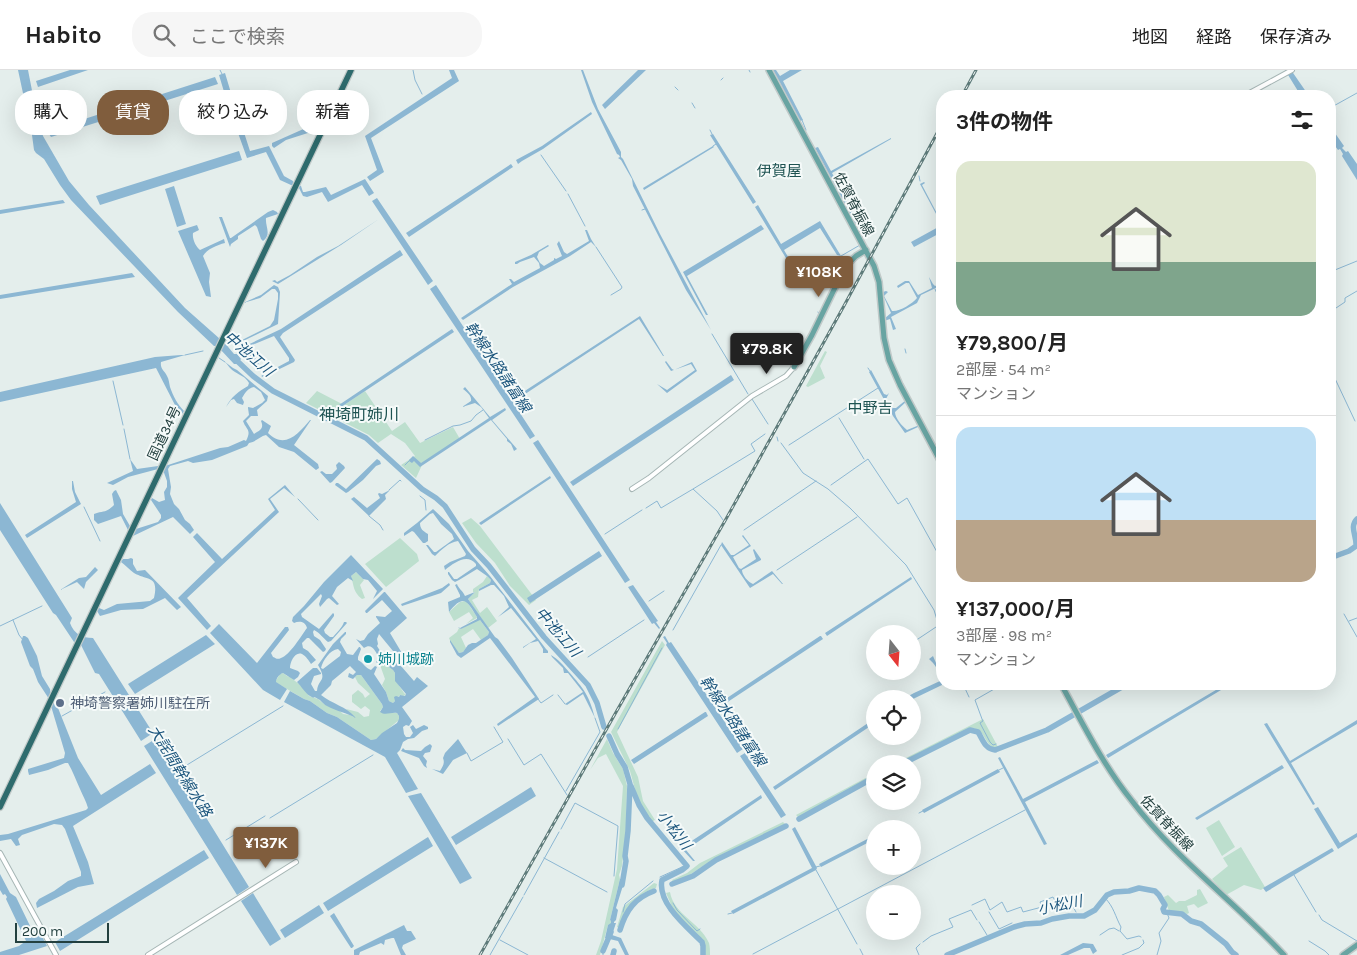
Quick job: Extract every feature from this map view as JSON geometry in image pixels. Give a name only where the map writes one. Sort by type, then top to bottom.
[{"type":"highway","name":"国道34号","points":[[0,807],[351,70]]},
{"type":"main road","name":"佐賀脊振線","points":[[769,70],[874,266],[879,282],[884,338],[888,358],[893,372],[936,453]]},
{"type":"main road","points":[[794,367],[845,267],[851,260],[866,250]]},
{"type":"main road","name":"佐賀脊振線","points":[[1065,690],[1110,771],[1143,815],[1173,847],[1284,955]]},
{"type":"main road","points":[[1343,955],[1357,946]]},
{"type":"street","points":[[1255,90],[1292,70]]},
{"type":"street","points":[[632,489],[649,478],[752,396],[769,384],[786,376],[794,367]]},
{"type":"street","points":[[0,853],[56,955]]},
{"type":"street","points":[[148,955],[296,862]]},
{"type":"green space","points":[[825,351],[827,352],[820,366],[825,378],[808,387],[806,386]]},
{"type":"green space","points":[[317,391],[344,405],[365,391],[392,431],[405,422],[420,443],[453,427],[460,439],[422,465],[416,478],[401,465],[415,456],[405,443],[391,434],[378,443],[369,435],[306,403]]},
{"type":"green space","points":[[471,518],[480,526],[536,600],[529,605],[510,586],[495,563],[476,543],[462,523]]},
{"type":"green space","points":[[400,538],[417,554],[419,561],[386,587],[365,564]]},
{"type":"green space","points":[[356,572],[364,580],[360,585],[365,598],[362,599],[355,591],[351,576]]},
{"type":"green space","points":[[487,576],[491,580],[490,583],[479,589],[478,597],[472,600],[480,613],[487,607],[497,621],[488,628],[468,599],[475,592],[473,592],[473,589],[483,582]]},
{"type":"green space","points":[[465,601],[477,617],[466,624],[473,618],[469,612],[454,621],[449,612],[460,602]]},
{"type":"green space","points":[[478,620],[489,632],[488,635],[481,640],[473,629],[461,637],[466,648],[463,652],[459,653],[449,638],[459,628],[461,629]]},
{"type":"green space","points":[[662,641],[665,645],[617,732],[638,777],[643,801],[655,820],[651,822],[639,804],[630,771],[611,732]]},
{"type":"green space","points":[[380,665],[386,665],[393,670],[396,681],[406,695],[400,695],[393,703],[389,701],[382,685],[385,679]]},
{"type":"green space","points":[[283,673],[304,688],[309,696],[339,710],[343,714],[354,717],[346,709],[358,712],[364,717],[369,716],[370,710],[365,706],[361,709],[352,702],[352,695],[358,690],[365,698],[370,694],[358,683],[355,677],[361,675],[382,704],[383,707],[380,711],[397,713],[399,720],[376,739],[371,740],[337,717],[275,682],[280,674]]},
{"type":"green space","points":[[983,719],[998,747],[994,748],[979,731],[970,728],[916,755],[912,755]]},
{"type":"green space","points":[[607,739],[623,769],[627,786],[626,831],[620,879],[610,920],[611,924],[608,925],[600,955],[596,955],[601,941],[617,869],[623,786],[606,754],[598,758],[590,770]]},
{"type":"green space","points":[[866,778],[866,780],[798,817],[796,815]]},
{"type":"green space","points":[[1219,820],[1235,847],[1222,856],[1206,828]]},
{"type":"green space","points":[[783,822],[785,824],[715,858],[688,876],[673,882],[672,880],[687,873],[700,863]]},
{"type":"green space","points":[[1241,847],[1265,887],[1261,890],[1244,885],[1226,895],[1212,879],[1228,866],[1223,858]]},
{"type":"green space","points":[[654,883],[657,884],[656,888],[636,898],[628,908],[619,928],[617,927],[623,907]]},
{"type":"green space","points":[[1200,889],[1208,903],[1198,908],[1194,904],[1187,906],[1189,913],[1187,914],[1169,911],[1164,897],[1168,895],[1176,903],[1185,901],[1197,895],[1197,890]]},
{"type":"green space","points":[[670,892],[672,900],[677,907],[705,936],[709,943],[710,955],[705,955],[705,944],[674,911],[666,893]]},
{"type":"water","points":[[18,70],[28,70],[32,90],[22,90]]},
{"type":"water","points":[[70,70],[88,70],[38,87],[36,81]]},
{"type":"water","points":[[449,70],[454,70],[459,81],[371,138],[384,172],[370,181],[367,177],[377,170],[365,136],[452,78]]},
{"type":"water","points":[[581,70],[583,70],[598,109],[621,152],[621,157],[711,330],[686,290],[633,186],[632,179],[618,158],[620,157],[592,102]]},
{"type":"water","points":[[638,70],[646,70],[605,109],[602,105]]},
{"type":"water","points":[[773,70],[776,70],[780,76],[790,70],[802,70],[783,81],[803,120],[800,121]]},
{"type":"water","points":[[1285,70],[1291,70],[1305,90],[1297,90]]},
{"type":"water","points":[[225,73],[230,90],[224,90],[219,75]]},
{"type":"water","points":[[215,77],[218,84],[199,90],[179,90],[179,96],[169,100],[169,92]]},
{"type":"water","points":[[591,112],[592,114],[543,149],[518,164],[516,160],[542,146]]},
{"type":"water","points":[[97,115],[97,122],[87,126],[87,118]]},
{"type":"water","points":[[297,132],[297,135],[302,135],[286,140],[274,148],[272,143]]},
{"type":"water","points":[[713,134],[756,202],[753,204],[710,135]]},
{"type":"water","points":[[32,135],[43,135],[69,181],[185,308],[220,339],[217,346],[214,346],[178,312],[71,200],[44,159],[34,150]]},
{"type":"water","points":[[239,135],[245,135],[250,151],[269,146],[284,176],[293,181],[293,185],[280,180],[266,152],[247,158]]},
{"type":"water","points":[[1336,135],[1344,146],[1342,148],[1346,152],[1348,151],[1357,164],[1357,180],[1342,156],[1343,154],[1340,149],[1338,150],[1336,147]]},
{"type":"water","points":[[891,138],[832,173],[858,222],[855,223],[815,148],[818,147],[831,171]]},
{"type":"water","points":[[714,147],[644,190],[643,188]]},
{"type":"water","points":[[239,151],[242,160],[100,205],[96,196]]},
{"type":"water","points":[[511,164],[513,167],[409,237],[406,233]]},
{"type":"water","points":[[365,179],[374,193],[369,196],[362,185],[328,202],[322,192],[307,197],[303,196],[297,187],[298,185],[301,186],[303,192],[305,192],[326,187],[331,195]]},
{"type":"water","points":[[925,183],[922,185],[936,214],[920,184]]},
{"type":"water","points":[[174,186],[186,224],[177,227],[165,189]]},
{"type":"water","points":[[377,198],[433,281],[428,285],[372,201]]},
{"type":"water","points":[[63,200],[65,203],[0,214],[0,210]]},
{"type":"water","points":[[758,205],[781,244],[820,221],[841,256],[837,255],[820,228],[784,250],[800,277],[798,278],[755,207]]},
{"type":"water","points":[[273,210],[278,214],[266,218],[268,233],[263,241],[255,225],[238,236],[238,239],[230,247],[219,217],[222,217],[231,238]]},
{"type":"water","points":[[379,219],[278,284],[272,281],[275,280],[277,282],[290,275]]},
{"type":"water","points":[[197,225],[199,230],[193,233],[193,238],[200,250],[224,239],[225,243],[212,248],[203,256],[210,273],[211,297],[206,296],[178,231]]},
{"type":"water","points":[[761,225],[764,229],[687,276],[708,315],[706,315],[683,272]]},
{"type":"water","points":[[936,228],[936,235],[914,247],[911,242]]},
{"type":"water","points":[[585,230],[587,230],[596,247],[591,242],[570,256],[513,287],[463,320],[461,318],[512,284],[509,279],[514,282],[540,268],[539,263],[534,257],[517,264],[515,262],[548,245],[539,252],[537,257],[544,266],[554,260],[554,258],[562,256],[557,244],[559,241],[564,252],[567,254],[589,241]]},
{"type":"water","points":[[400,250],[403,255],[283,333],[280,337],[295,360],[294,362],[263,377],[261,376],[289,361],[289,358],[274,336],[247,347],[247,351],[259,363],[256,367],[253,366],[241,348],[281,329]]},
{"type":"water","points":[[132,273],[135,277],[0,299],[0,295]]},
{"type":"water","points":[[929,277],[936,288],[921,295],[917,303],[891,317],[896,329],[893,330],[890,319],[884,321],[891,313],[883,295],[883,292],[888,292],[884,296],[892,311],[909,305],[917,298],[909,283],[898,288],[897,286],[905,281],[909,281],[918,295],[932,288]]},
{"type":"water","points":[[274,285],[278,287],[280,292],[278,324],[238,342],[270,326],[274,320],[278,299],[278,293],[275,289],[272,289],[260,298],[243,303],[261,295]]},
{"type":"water","points":[[436,285],[535,436],[530,439],[430,289]]},
{"type":"water","points":[[640,316],[664,356],[639,319],[516,400],[514,398]]},
{"type":"water","points":[[452,329],[454,332],[335,411],[333,409]]},
{"type":"water","points":[[224,342],[241,359],[237,364],[234,364],[220,349]]},
{"type":"water","points":[[185,355],[161,362],[174,397],[184,411],[182,414],[176,407],[156,368],[0,402],[0,392],[155,357]]},
{"type":"water","points":[[666,361],[672,369],[674,370],[671,371]]},
{"type":"water","points":[[225,362],[268,396],[267,401],[257,410],[258,416],[251,416],[246,421],[254,434],[261,429],[262,420],[271,426],[268,433],[274,438],[286,440],[301,430],[311,420],[294,445],[318,464],[319,468],[316,470],[294,452],[279,447],[266,435],[249,443],[247,446],[212,460],[193,463],[188,461],[170,466],[168,469],[171,487],[170,494],[174,504],[194,530],[190,534],[173,517],[133,536],[136,529],[158,522],[161,518],[151,500],[152,498],[159,502],[165,500],[164,492],[167,487],[167,481],[163,470],[165,466],[228,447],[244,440],[246,441],[248,432],[243,421],[249,415],[248,407],[253,408],[265,400],[261,392],[254,387],[243,396],[243,405],[237,403],[234,399],[226,407],[233,397],[248,386],[249,383]]},
{"type":"water","points":[[692,362],[697,371],[667,393],[657,384],[667,390],[695,370],[691,364],[675,370]]},
{"type":"water","points":[[871,370],[884,394],[887,395],[889,393],[886,399],[893,408],[907,401],[895,412],[901,424],[907,430],[917,426],[919,423],[918,427],[905,433],[893,416],[869,372]]},
{"type":"water","points":[[731,375],[734,380],[573,486],[570,482]]},
{"type":"water","points":[[465,387],[490,417],[505,408],[506,410],[492,420],[517,449],[514,451],[511,444],[491,420],[420,467],[414,461],[412,463],[409,461],[413,456],[421,463],[489,418],[481,407],[475,403],[462,407],[471,401],[468,393],[463,389]]},
{"type":"water","points":[[538,440],[630,580],[625,583],[533,443]]},
{"type":"water","points":[[130,459],[137,469],[159,467],[158,469],[128,477],[113,485],[107,483],[133,471]]},
{"type":"water","points":[[377,459],[381,464],[376,466],[348,492],[346,493],[335,485],[338,483],[346,489]]},
{"type":"water","points":[[339,462],[345,468],[330,483],[320,472],[332,474],[337,469],[336,465]]},
{"type":"water","points":[[550,476],[551,478],[481,525],[479,523]]},
{"type":"water","points":[[72,481],[81,504],[27,538],[25,535],[76,502]]},
{"type":"water","points":[[285,485],[295,497],[284,488],[270,499],[279,512],[187,598],[211,626],[207,630],[178,598],[215,562],[193,537],[197,533],[222,559],[275,510],[268,499]]},
{"type":"water","points":[[116,490],[121,500],[123,514],[130,526],[128,530],[121,516],[98,524],[94,520],[94,514],[106,511],[114,505],[112,494]]},
{"type":"water","points":[[390,490],[385,495],[386,499],[369,516],[351,499],[354,497],[367,508],[380,498],[379,493],[382,494]]},
{"type":"water","points":[[0,503],[72,618],[70,623],[74,630],[82,636],[93,638],[153,733],[141,741],[99,674],[95,673],[81,645],[74,642],[53,613],[0,530]]},
{"type":"water","points":[[433,509],[449,524],[548,653],[543,653],[543,649],[538,641],[530,643],[523,648],[523,647],[536,639],[511,608],[498,617],[509,607],[504,596],[494,585],[479,591],[479,589],[490,583],[491,580],[487,576],[477,569],[455,582],[452,580],[448,572],[454,579],[457,579],[476,566],[476,564],[469,559],[465,559],[456,562],[445,570],[444,566],[466,554],[458,541],[448,545],[435,556],[432,554],[426,545],[436,552],[454,539],[452,534],[433,513],[420,523],[422,530],[428,534],[428,541],[423,543],[412,531],[404,536],[404,533]]},
{"type":"water","points":[[743,535],[751,546],[733,557],[739,568],[741,569],[756,559],[754,549],[761,559],[742,570],[749,582],[753,584],[772,571],[783,584],[773,574],[750,588],[721,545],[722,542],[731,555],[734,555],[749,545]]},
{"type":"water","points":[[599,551],[602,556],[530,603],[527,598]]},
{"type":"water","points":[[351,555],[383,589],[373,599],[377,591],[368,580],[363,579],[356,572],[351,576],[353,581],[348,578],[337,587],[332,596],[339,604],[337,605],[329,598],[320,607],[321,594],[301,614],[302,617],[319,629],[333,613],[334,616],[324,630],[330,637],[333,637],[344,622],[347,623],[331,641],[328,642],[314,630],[314,636],[320,640],[326,649],[323,652],[309,638],[302,643],[303,648],[316,660],[311,664],[302,654],[299,653],[295,656],[290,668],[300,673],[294,680],[283,673],[280,674],[276,682],[287,689],[280,700],[263,690],[210,633],[219,624],[257,663],[285,627],[288,627],[289,630],[271,653],[273,657],[280,659],[292,649],[307,628],[302,622],[294,623],[292,621],[293,617]]},
{"type":"water","points":[[131,558],[137,571],[145,570],[181,607],[177,610],[165,598],[143,609],[121,610],[100,616],[97,611],[99,608],[104,610],[117,604],[150,601],[154,598],[154,582],[134,573],[121,562],[123,559]]},
{"type":"water","points":[[95,567],[98,570],[86,582],[84,589],[77,582],[60,590],[79,578],[86,577]]},
{"type":"water","points":[[911,577],[912,579],[827,636],[825,633]]},
{"type":"water","points":[[449,583],[450,585],[441,593],[402,606],[401,604],[442,588]]},
{"type":"water","points":[[457,584],[465,596],[475,592],[468,599],[512,658],[539,699],[498,726],[497,724],[535,697],[490,638],[461,658],[457,655],[450,640],[459,653],[463,652],[468,645],[476,643],[488,635],[489,632],[480,620],[461,629],[458,627],[460,628],[477,619],[477,617],[465,601],[458,603],[449,612],[448,602],[460,597],[455,585]]},
{"type":"water","points":[[633,585],[658,621],[656,622],[659,629],[654,623],[652,624],[628,587]]},
{"type":"water","points":[[385,592],[407,618],[390,633],[406,660],[401,666],[414,681],[417,677],[428,686],[402,707],[412,721],[409,726],[403,727],[406,737],[410,737],[413,733],[410,727],[413,725],[416,729],[424,725],[428,727],[428,729],[422,731],[414,738],[403,742],[397,753],[418,789],[406,793],[385,757],[284,702],[290,691],[337,717],[371,740],[376,739],[397,723],[399,716],[397,713],[384,714],[380,712],[383,707],[382,704],[361,675],[357,675],[353,679],[348,677],[349,673],[353,675],[356,672],[350,666],[332,681],[331,685],[321,695],[356,718],[330,708],[315,697],[313,698],[297,682],[313,668],[317,668],[321,674],[314,676],[311,684],[315,691],[317,691],[322,677],[321,670],[318,665],[333,644],[346,632],[340,642],[347,654],[353,655],[360,647],[358,660],[371,670],[375,666],[377,667],[374,674],[386,692],[389,701],[393,703],[395,701],[394,697],[405,696],[406,694],[395,681],[393,670],[386,665],[380,665],[376,662],[379,658],[377,653],[369,646],[364,648],[356,639],[364,640],[380,623],[376,616],[385,617],[392,611],[382,600],[367,613],[365,611]],"holes":[[[379,634],[393,651],[400,656],[400,661],[394,662],[390,654],[382,654],[377,646]],[[338,649],[341,652],[340,656],[323,669],[321,668],[327,656],[332,651]]]},
{"type":"water","points":[[206,635],[215,644],[135,694],[128,684]]},
{"type":"water","points":[[23,636],[28,638],[37,656],[42,676],[50,689],[51,696],[49,699],[30,666],[21,642]]},
{"type":"water","points":[[665,636],[669,643],[671,642],[743,749],[737,753],[666,645],[667,643],[663,637]]},
{"type":"water","points":[[820,636],[823,639],[720,707],[718,704]]},
{"type":"water","points":[[551,655],[563,665],[582,688],[591,704],[595,718],[583,694],[567,705],[565,704],[583,692],[568,673],[564,673],[563,668]]},
{"type":"water","points":[[933,656],[936,668],[929,659]]},
{"type":"water","points":[[936,683],[936,688],[921,695],[920,690]]},
{"type":"water","points":[[1216,690],[1221,690],[1108,758],[1106,755]]},
{"type":"water","points":[[53,702],[58,708],[78,758],[101,795],[150,764],[156,773],[73,826],[88,862],[94,884],[78,887],[37,908],[36,903],[39,899],[68,881],[81,876],[65,829],[62,825],[54,824],[22,835],[18,839],[20,845],[16,846],[11,839],[0,841],[0,835],[88,808],[68,763],[29,775],[28,769],[64,758],[65,753],[51,706]]},
{"type":"water","points":[[705,712],[708,716],[634,764],[631,760]]},
{"type":"water","points":[[1357,720],[1357,724],[1291,763],[1315,804],[1313,805],[1264,724],[1267,723],[1290,761]]},
{"type":"water","points":[[866,724],[866,729],[775,790],[773,787]]},
{"type":"water","points":[[157,738],[249,887],[237,895],[144,746]]},
{"type":"water","points":[[458,739],[467,753],[453,760],[443,774],[432,769],[440,771],[445,753]]},
{"type":"water","points":[[430,744],[432,746],[430,752],[425,753],[423,756],[427,761],[427,768],[419,758],[401,751],[403,748],[405,750],[421,751]]},
{"type":"water","points":[[745,753],[786,815],[781,818],[740,756]]},
{"type":"water","points":[[1000,757],[1023,799],[1097,760],[1099,763],[1025,802],[1047,844],[1044,845],[998,758]]},
{"type":"water","points":[[1282,765],[1284,768],[1197,820],[1195,818]]},
{"type":"water","points":[[998,769],[1000,772],[924,813],[922,810]]},
{"type":"water","points":[[531,787],[536,796],[456,845],[451,837]]},
{"type":"water","points":[[421,793],[472,878],[460,884],[408,796]]},
{"type":"water","points":[[761,795],[762,798],[686,850],[695,861],[681,848]]},
{"type":"water","points":[[1318,807],[1340,843],[1357,833],[1357,837],[1338,849],[1314,809]]},
{"type":"water","points":[[795,827],[817,868],[816,870],[733,914],[731,911],[812,868],[792,829]]},
{"type":"water","points":[[428,837],[433,846],[328,911],[323,903]]},
{"type":"water","points":[[866,840],[866,844],[821,867],[819,864]]},
{"type":"water","points":[[1332,848],[1334,851],[1266,892],[1263,888]]},
{"type":"water","points":[[204,850],[209,858],[60,951],[55,942]]},
{"type":"water","points":[[0,874],[10,893],[16,897],[32,930],[40,934],[47,946],[19,955],[0,955],[0,952],[19,946],[26,941],[6,899],[7,897],[0,890]]},
{"type":"water","points":[[623,877],[625,879],[616,908],[618,910],[612,935],[621,938],[629,955],[625,955],[618,941],[605,938],[608,925],[611,923],[610,920],[620,879]]},
{"type":"water","points":[[253,893],[281,939],[270,946],[241,901]]},
{"type":"water","points":[[319,905],[324,913],[285,938],[280,930]]},
{"type":"water","points":[[334,913],[354,946],[352,948],[330,916]]},
{"type":"water","points":[[404,925],[407,931],[411,931],[416,939],[403,945],[402,948],[406,955],[401,955],[394,938],[392,938],[385,940],[384,945],[381,943],[360,952],[359,955],[354,955],[354,950]]},
{"type":"water","points":[[1083,943],[1093,944],[1097,951],[1093,954],[1090,948],[1084,948],[1068,955],[1060,955]]},
{"type":"waterway","name":"幹線水路諸富線","points":[[220,70],[222,74]]},
{"type":"waterway","points":[[413,70],[415,80],[422,94]]},
{"type":"waterway","points":[[675,87],[678,90]]},
{"type":"waterway","points":[[1336,105],[1357,93]]},
{"type":"waterway","points":[[692,103],[695,108]]},
{"type":"waterway","points":[[802,120],[806,130]]},
{"type":"waterway","points":[[710,130],[712,134]]},
{"type":"waterway","points":[[541,155],[566,191]]},
{"type":"waterway","points":[[919,176],[920,181]]},
{"type":"waterway","points":[[568,194],[585,226]]},
{"type":"waterway","points":[[841,256],[860,245]]},
{"type":"waterway","points":[[596,247],[622,287],[611,295]]},
{"type":"waterway","points":[[1336,270],[1357,261]]},
{"type":"waterway","points":[[1336,308],[1345,302],[1345,298],[1357,291]]},
{"type":"waterway","points":[[712,334],[748,394]]},
{"type":"waterway","points":[[905,349],[906,353]]},
{"type":"waterway","points":[[185,355],[203,351]]},
{"type":"waterway","name":"中池江川","points":[[233,357],[253,376],[273,391],[366,438],[422,489],[445,506],[473,549],[489,566],[544,637],[588,685],[597,703],[604,727]]},
{"type":"waterway","points":[[219,358],[225,362]]},
{"type":"waterway","points":[[113,381],[123,425]]},
{"type":"waterway","points":[[1336,381],[1355,421]]},
{"type":"waterway","points":[[789,445],[878,388]]},
{"type":"waterway","points":[[752,399],[768,424]]},
{"type":"waterway","points":[[425,440],[453,426],[471,421],[483,410]]},
{"type":"waterway","points":[[839,418],[864,459]]},
{"type":"waterway","points":[[124,429],[130,459]]},
{"type":"waterway","points":[[723,520],[717,511],[693,489],[755,451],[751,444],[765,434]]},
{"type":"waterway","points":[[777,437],[778,441]]},
{"type":"waterway","points":[[781,443],[803,473],[828,489],[850,508],[906,565],[934,610],[936,617]]},
{"type":"waterway","points":[[831,485],[868,459],[898,504],[907,498],[936,550]]},
{"type":"waterway","points":[[405,465],[409,461]]},
{"type":"waterway","points":[[389,490],[401,481]]},
{"type":"waterway","points":[[744,530],[816,481]]},
{"type":"waterway","points":[[646,508],[657,501],[661,508],[693,489]]},
{"type":"waterway","points":[[420,496],[425,500],[426,510]]},
{"type":"waterway","points":[[298,499],[318,520]]},
{"type":"waterway","points":[[84,507],[100,541]]},
{"type":"waterway","points":[[605,534],[642,510]]},
{"type":"waterway","points":[[369,516],[383,530]]},
{"type":"waterway","points":[[777,570],[857,517]]},
{"type":"waterway","points":[[1336,556],[1356,546],[1353,528],[1357,519]]},
{"type":"waterway","points":[[673,630],[721,545]]},
{"type":"waterway","points":[[649,601],[664,591]]},
{"type":"waterway","points":[[0,626],[42,606]]},
{"type":"waterway","points":[[1344,614],[1357,637]]},
{"type":"waterway","points":[[1349,621],[1357,618]]},
{"type":"waterway","points":[[13,620],[23,640]]},
{"type":"waterway","points":[[588,657],[644,620]]},
{"type":"waterway","points":[[921,637],[936,627]]},
{"type":"waterway","points":[[618,729],[662,648]]},
{"type":"waterway","points":[[966,690],[969,697]]},
{"type":"waterway","points":[[992,690],[975,700],[983,721],[980,723],[990,742],[993,745],[996,744]]},
{"type":"waterway","points":[[920,755],[970,730],[978,732],[987,746],[995,750],[1047,730],[1117,690]]},
{"type":"waterway","points":[[62,716],[105,692]]},
{"type":"waterway","points":[[538,699],[541,703],[553,695]]},
{"type":"waterway","points":[[558,695],[565,704]]},
{"type":"waterway","name":"大詫間幹線水路","points":[[182,768],[283,706]]},
{"type":"waterway","points":[[566,791],[600,732],[595,718]]},
{"type":"waterway","points":[[467,753],[471,761],[503,742],[494,727]]},
{"type":"waterway","name":"中池江川","points":[[609,736],[625,767],[630,784],[626,861],[622,885]]},
{"type":"waterway","points":[[508,739],[524,765],[541,754],[567,795]]},
{"type":"waterway","points":[[270,818],[373,755]]},
{"type":"waterway","points":[[999,770],[1003,768]]},
{"type":"waterway","points":[[799,819],[866,782]]},
{"type":"waterway","name":"小松川","points":[[631,786],[647,818],[687,866],[662,880],[662,889],[664,897],[674,914],[702,942],[703,955]]},
{"type":"waterway","points":[[561,829],[575,803],[618,826],[614,876]]},
{"type":"waterway","points":[[753,954],[1025,810]]},
{"type":"waterway","points":[[919,813],[923,811]]},
{"type":"waterway","points":[[226,840],[265,816]]},
{"type":"waterway","points":[[672,884],[693,876],[716,860],[786,826]]},
{"type":"waterway","points":[[524,895],[559,832]]},
{"type":"waterway","points":[[544,858],[607,892]]},
{"type":"waterway","points":[[816,867],[820,866]]},
{"type":"waterway","name":"小松川","points":[[660,877],[682,867]]},
{"type":"waterway","points":[[816,870],[857,944]]},
{"type":"waterway","points":[[1294,875],[1316,912]]},
{"type":"waterway","points":[[623,912],[625,904],[653,881]]},
{"type":"waterway","name":"小松川","points":[[947,955],[1014,927],[1069,916],[1084,916],[1095,910],[1107,895],[1139,888],[1155,891],[1165,905],[1164,912],[1182,914],[1191,921],[1201,924],[1226,944],[1236,955]]},
{"type":"waterway","points":[[620,930],[625,916],[636,901],[654,891]]},
{"type":"waterway","points":[[490,955],[523,897]]},
{"type":"waterway","points":[[972,905],[985,899],[990,910],[1002,902],[1007,912],[1021,907],[1023,912],[1042,907],[1040,902],[1053,897],[1055,901],[1068,898],[1076,912]]},
{"type":"waterway","points":[[1105,898],[1121,927],[1120,931],[1127,939],[1141,937]]},
{"type":"waterway","points":[[673,903],[677,910],[697,931],[700,929]]},
{"type":"waterway","points":[[923,942],[931,936],[953,927],[949,919],[971,910],[977,920]]},
{"type":"waterway","points":[[989,912],[999,929],[1012,923]]},
{"type":"waterway","points":[[728,914],[732,913]]},
{"type":"waterway","points":[[1157,955],[1161,941],[1159,933],[1169,918],[1167,913]]},
{"type":"waterway","points":[[1319,915],[1322,920],[1357,941]]},
{"type":"waterway","points":[[979,922],[987,935]]},
{"type":"waterway","points":[[1100,935],[1109,929],[1114,928],[1119,931]]},
{"type":"waterway","name":"中池江川","points":[[603,951],[611,932]]},
{"type":"waterway","points":[[500,940],[528,955]]},
{"type":"waterway","points":[[1122,955],[1139,948],[1144,943],[1143,940]]},
{"type":"waterway","points":[[1309,941],[1329,955]]},
{"type":"waterway","points":[[919,955],[916,948],[920,944]]},
{"type":"waterway","points":[[860,949],[863,955]]},
{"type":"waterway","points":[[613,955],[614,951]]},
{"type":"railway","points":[[965,90],[976,70]]},
{"type":"railway","points":[[480,955],[726,519],[936,135]]},
{"type":"place","name":"姉川城跡","points":[[368,659]]},
{"type":"place","name":"神埼警察署姉川駐在所","points":[[60,703]]},
{"type":"district","name":"伊賀屋","points":[[779,171]]},
{"type":"district","name":"中野吉","points":[[870,408]]},
{"type":"district","name":"神埼町姉川","points":[[359,414]]}]
